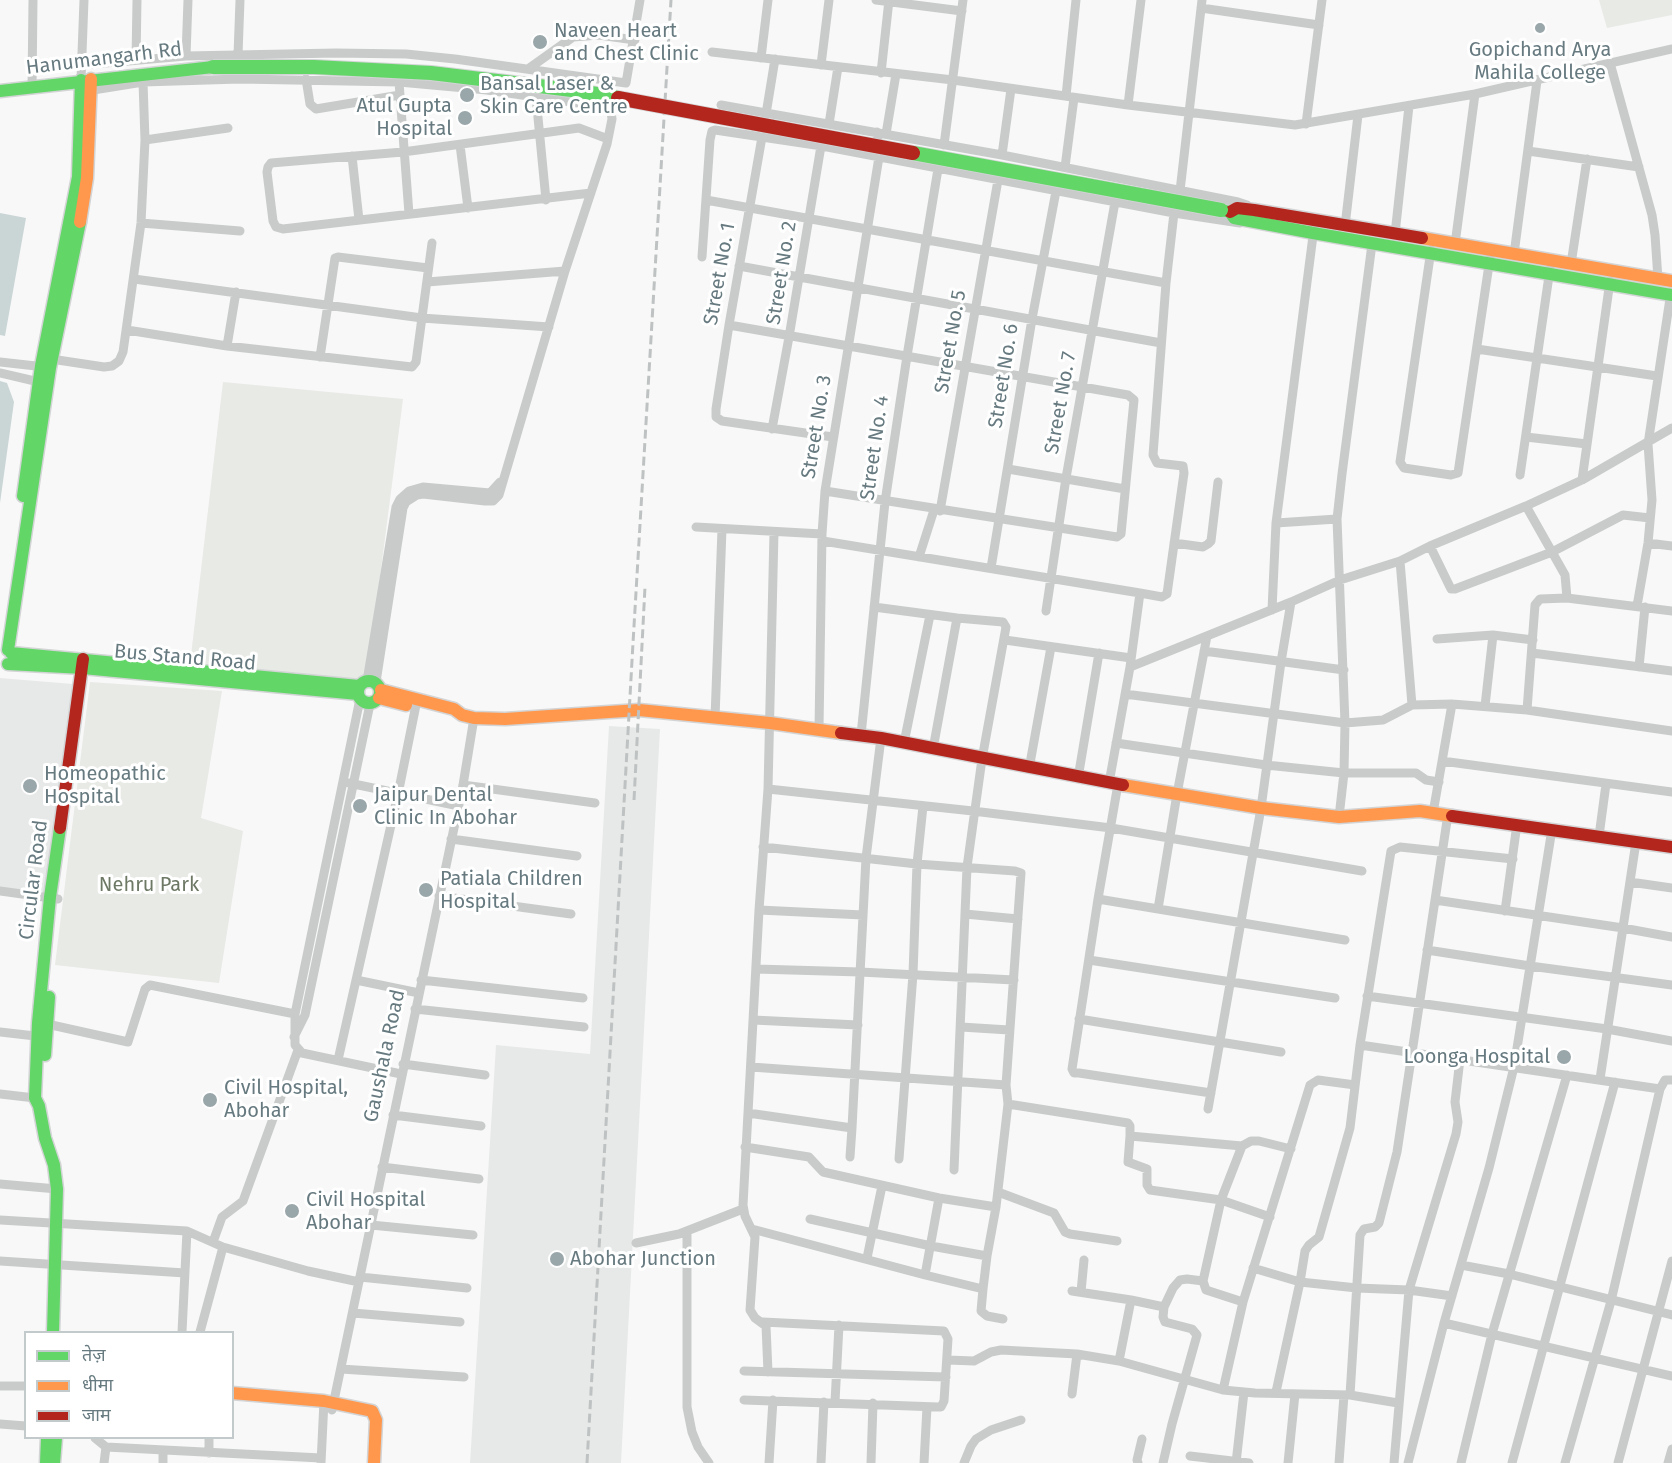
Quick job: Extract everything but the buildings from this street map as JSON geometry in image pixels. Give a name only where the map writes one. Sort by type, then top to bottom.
[{"type":"main road","name":"Hanumangarh Rd","points":[[0,91],[86,85],[213,67],[314,67],[431,73],[580,91],[1225,211],[1237,208],[1254,216],[1314,227]]},
{"type":"main road","points":[[5,655],[47,365],[78,177],[86,85]]},
{"type":"main road","points":[[1314,227],[1346,226],[1395,234],[1432,246],[1669,287]]},
{"type":"main road","points":[[1314,227],[1372,244],[1432,246],[1455,244],[1490,257],[1514,254],[1550,267],[1571,264],[1611,277],[1669,287]]},
{"type":"main road","points":[[5,655],[39,382],[47,365]]},
{"type":"main road","name":"Bus Stand Road","points":[[5,655],[369,692],[416,704],[452,718],[505,719],[639,710],[770,723],[881,738],[1029,769],[1261,808],[1339,817],[1409,811],[1449,814],[1672,847]]},
{"type":"main road","name":"Circular Road","points":[[53,1331],[57,1190],[54,1165],[37,1102],[42,1099],[44,1032],[54,898],[87,664]]},
{"type":"main road","points":[[234,1393],[328,1405],[366,1417],[369,1422],[366,1463]]},
{"type":"main road","points":[[234,1401],[361,1407],[372,1411],[376,1420],[374,1463]]},
{"type":"main road","points":[[46,1463],[47,1439]]},
{"type":"main road","points":[[54,1463],[56,1439]]},
{"type":"street","points":[[32,88],[33,0]]},
{"type":"street","points":[[84,0],[82,65],[86,85],[306,79],[399,82],[536,97],[592,105],[606,108],[611,112]]},
{"type":"street","points":[[136,60],[137,0]]},
{"type":"street","points":[[186,56],[189,0]]},
{"type":"street","points":[[238,55],[240,0]]},
{"type":"street","points":[[294,1037],[305,1016],[354,784],[396,507],[400,499],[409,491],[485,494],[494,490],[502,480],[565,271],[608,139],[611,112],[626,83],[640,0]]},
{"type":"street","points":[[761,58],[768,0]]},
{"type":"street","points":[[822,65],[829,0]]},
{"type":"street","points":[[876,0],[962,11]]},
{"type":"street","points":[[944,145],[963,0]]},
{"type":"street","points":[[1065,167],[1077,0]]},
{"type":"street","points":[[1128,105],[1141,0]]},
{"type":"street","points":[[1306,124],[1322,0]]},
{"type":"street","points":[[881,73],[889,1]]},
{"type":"street","points":[[1180,191],[1202,4],[1319,25]]},
{"type":"street","points":[[528,69],[573,37],[599,35],[634,40]]},
{"type":"street","points":[[712,52],[953,80],[1283,125],[1306,124],[1475,94],[1672,49]]},
{"type":"street","points":[[82,65],[186,56],[406,54],[626,83]]},
{"type":"street","points":[[766,114],[775,60]]},
{"type":"street","points":[[1610,63],[1669,287],[1648,444],[1652,500],[1641,607],[1639,667]]},
{"type":"street","name":"Street No. 2","points":[[772,429],[825,124],[838,67]]},
{"type":"street","name":"Street No. 3","points":[[819,729],[825,491],[882,133],[896,74]]},
{"type":"street","points":[[306,79],[310,104],[316,109],[400,96]]},
{"type":"street","points":[[1514,254],[1537,81]]},
{"type":"street","points":[[0,362],[104,367],[119,362],[127,330],[141,223],[144,140],[143,82]]},
{"type":"street","points":[[399,82],[409,214]]},
{"type":"street","points":[[1002,155],[1011,88]]},
{"type":"street","points":[[1455,244],[1475,94]]},
{"type":"street","points":[[536,97],[546,200]]},
{"type":"street","points":[[702,257],[710,140],[712,131],[715,130],[822,146],[1235,223],[1254,216],[1238,202],[1002,155],[722,105]]},
{"type":"street","points":[[1395,234],[1409,106]]},
{"type":"street","points":[[1346,226],[1358,115]]},
{"type":"street","points":[[144,140],[228,128]]},
{"type":"street","points":[[591,193],[283,229],[276,227],[273,221],[267,172],[271,164],[403,152],[579,128],[608,139]]},
{"type":"street","name":"Street No. 1","points":[[762,137],[729,325],[716,417],[722,421],[772,429]]},
{"type":"street","points":[[460,145],[468,208]]},
{"type":"street","points":[[1528,151],[1639,167]]},
{"type":"street","points":[[352,156],[359,220]]},
{"type":"street","points":[[1571,264],[1587,159]]},
{"type":"street","name":"Street No. 4","points":[[861,735],[885,502],[938,169]]},
{"type":"street","name":"Street No. 5","points":[[919,557],[937,510],[998,180]]},
{"type":"street","name":"Street No. 6","points":[[991,568],[1032,319],[1056,191]]},
{"type":"street","points":[[706,200],[1166,283]]},
{"type":"street","name":"Street No. 7","points":[[1047,611],[1066,478],[1115,202]]},
{"type":"street","points":[[696,527],[823,538],[919,557],[1162,597],[1167,594],[1184,468],[1157,463],[1153,455],[1166,283],[1174,213]]},
{"type":"street","points":[[141,223],[240,231]]},
{"type":"street","points":[[1272,610],[1276,522],[1314,227]]},
{"type":"street","points":[[127,330],[227,346],[412,367],[416,362],[432,243]]},
{"type":"street","points":[[1339,817],[1344,773],[1345,723],[1337,519],[1372,244]]},
{"type":"street","points":[[1432,246],[1400,462],[1404,468],[1451,476],[1458,473],[1490,257]]},
{"type":"street","points":[[320,357],[333,262],[339,257],[428,268]]},
{"type":"street","points":[[739,266],[1161,343]]},
{"type":"street","points":[[1520,476],[1550,267]]},
{"type":"street","points":[[427,282],[565,271]]},
{"type":"street","points":[[1582,480],[1611,277]]},
{"type":"street","points":[[134,279],[422,318],[549,327]]},
{"type":"street","points":[[227,346],[236,292]]},
{"type":"street","points":[[729,325],[1128,395],[1133,398],[1119,536],[937,510],[825,491]]},
{"type":"street","points":[[1477,349],[1657,376]]},
{"type":"street","points":[[0,373],[39,382]]},
{"type":"street","points":[[1005,640],[1099,653],[1130,662],[1207,636],[1340,580],[1400,561],[1582,480],[1648,444],[1672,428]]},
{"type":"street","points":[[772,429],[833,437]]},
{"type":"street","points":[[1526,437],[1587,444]]},
{"type":"street","points":[[1008,469],[1125,489]]},
{"type":"street","points":[[1174,543],[1203,547],[1211,541],[1218,482]]},
{"type":"street","points":[[1526,506],[1565,575],[1567,598]]},
{"type":"street","points":[[1430,546],[1451,589],[1455,589],[1552,552],[1623,515],[1650,518]]},
{"type":"street","points":[[1276,522],[1337,519]]},
{"type":"street","points":[[715,718],[722,529]]},
{"type":"street","points":[[744,1400],[941,1407],[948,1360],[948,1339],[944,1331],[763,1322],[755,1318],[750,1310],[755,1242],[752,1228],[743,1209],[759,909],[768,789],[774,532]]},
{"type":"street","points":[[1648,543],[1672,546]]},
{"type":"street","points":[[1400,561],[1412,705]]},
{"type":"street","points":[[1140,593],[1116,744],[1110,828],[1072,1063],[1074,1072],[1211,1093]]},
{"type":"street","points":[[1527,710],[1537,601],[1567,598],[1672,611]]},
{"type":"street","points":[[1208,1108],[1261,808],[1291,602]]},
{"type":"street","points":[[874,607],[1003,622],[1006,627],[982,759],[968,867],[954,1170]]},
{"type":"street","points":[[904,743],[930,615]]},
{"type":"street","points":[[933,749],[957,618]]},
{"type":"street","points":[[1437,639],[1493,635],[1533,640]]},
{"type":"street","points":[[1485,706],[1493,635]]},
{"type":"street","points":[[1158,909],[1207,636]]},
{"type":"street","points":[[1029,769],[1051,647]]},
{"type":"street","points":[[1204,651],[1344,670]]},
{"type":"street","points":[[1078,778],[1099,653]]},
{"type":"street","points":[[1532,653],[1672,671]]},
{"type":"street","points":[[213,1242],[222,1217],[243,1201],[297,1050],[294,1037],[295,1014],[344,782],[369,692]]},
{"type":"street","points":[[1125,694],[1345,723],[1383,720],[1412,705],[1452,704],[1527,710],[1672,731]]},
{"type":"street","points":[[338,1060],[416,704]]},
{"type":"street","points":[[1433,813],[1452,704]]},
{"type":"street","name":"Gaushala Road","points":[[321,1460],[328,1405],[341,1369],[459,806],[463,785],[468,717]]},
{"type":"street","points":[[850,1157],[866,858],[881,738]]},
{"type":"street","points":[[1116,744],[1266,765],[1344,773],[1416,773],[1426,780],[1439,782]]},
{"type":"street","points":[[1442,761],[1672,792]]},
{"type":"street","points":[[344,782],[459,806]]},
{"type":"street","points":[[1599,836],[1606,784]]},
{"type":"street","points":[[463,785],[595,803]]},
{"type":"street","points":[[768,789],[872,799],[1110,828],[1362,871]]},
{"type":"street","points":[[899,1160],[917,864],[923,806]]},
{"type":"street","points":[[1339,1463],[1357,1288],[1360,1235],[1364,1229],[1376,1227],[1381,1217],[1396,1152],[1449,814]]},
{"type":"street","points":[[1505,911],[1517,824]]},
{"type":"street","points":[[1408,1463],[1514,1067],[1552,829]]},
{"type":"street","points":[[452,839],[577,856]]},
{"type":"street","points":[[1600,1079],[1636,842]]},
{"type":"street","points":[[1276,1392],[1305,1251],[1319,1237],[1347,1140],[1367,996],[1391,851],[1400,846],[1513,859]]},
{"type":"street","points":[[763,847],[1020,873],[1006,1085],[1008,1104],[981,1311],[987,1316],[1004,1319]]},
{"type":"street","points":[[1630,882],[1672,888]]},
{"type":"street","points":[[0,891],[54,898]]},
{"type":"street","points":[[439,896],[571,914]]},
{"type":"street","points":[[1098,898],[1345,940]]},
{"type":"street","points":[[1435,900],[1672,937]]},
{"type":"street","points":[[759,909],[863,915]]},
{"type":"street","points":[[965,914],[1018,919]]},
{"type":"street","points":[[1427,950],[1672,985]]},
{"type":"street","points":[[1089,960],[1335,998]]},
{"type":"street","points":[[756,969],[963,976],[1014,980]]},
{"type":"street","points":[[356,980],[418,993]]},
{"type":"street","points":[[421,980],[583,998]]},
{"type":"street","points":[[0,1032],[44,1032],[128,1042],[145,988],[150,985],[295,1014]]},
{"type":"street","points":[[1367,996],[1606,1029],[1672,1041]]},
{"type":"street","points":[[415,1009],[584,1027]]},
{"type":"street","points":[[1079,1019],[1281,1052]]},
{"type":"street","points":[[753,1020],[858,1024]]},
{"type":"street","points":[[961,1027],[1009,1030]]},
{"type":"street","points":[[1360,1046],[1660,1089]]},
{"type":"street","points":[[297,1050],[401,1074]]},
{"type":"street","points":[[1394,1463],[1409,1290],[1456,1134],[1458,1122],[1455,1102],[1460,1059]]},
{"type":"street","points":[[404,1064],[485,1075]]},
{"type":"street","points":[[751,1067],[1006,1085]]},
{"type":"street","points":[[1461,1463],[1492,1334],[1567,1075]]},
{"type":"street","points":[[1223,1390],[1243,1302],[1312,1083],[1318,1080],[1354,1085]]},
{"type":"street","points":[[1565,1463],[1611,1301],[1660,1089],[1665,1080],[1672,1080]]},
{"type":"street","points":[[1512,1463],[1615,1082]]},
{"type":"street","points":[[0,1094],[37,1102]]},
{"type":"street","points":[[1008,1104],[1128,1124],[1130,1126],[1128,1162],[1147,1169],[1147,1185],[1150,1190],[1221,1200],[1270,1217]]},
{"type":"street","points":[[748,1113],[852,1128]]},
{"type":"street","points":[[393,1115],[481,1126]]},
{"type":"street","points":[[1130,1136],[1242,1146],[1255,1140],[1291,1149]]},
{"type":"street","points":[[1242,1146],[1221,1200],[1203,1281],[1206,1290],[1243,1302]]},
{"type":"street","points":[[746,1147],[809,1157],[824,1172],[882,1186],[996,1207]]},
{"type":"street","points":[[382,1167],[479,1179]]},
{"type":"street","points":[[0,1184],[57,1190]]},
{"type":"street","points":[[867,1258],[882,1186]]},
{"type":"street","points":[[998,1192],[1054,1213],[1065,1232],[1117,1241]]},
{"type":"street","points":[[925,1275],[939,1198]]},
{"type":"street","points":[[636,1243],[687,1231],[743,1209]]},
{"type":"street","points":[[810,1219],[987,1256]]},
{"type":"street","points":[[0,1220],[187,1231],[223,1247],[308,1271],[359,1280],[467,1288]]},
{"type":"street","points":[[370,1225],[473,1235]]},
{"type":"street","points":[[752,1228],[983,1289]]},
{"type":"street","points":[[182,1331],[187,1231]]},
{"type":"street","points":[[687,1231],[687,1407],[692,1432],[698,1448],[708,1463]]},
{"type":"street","points":[[200,1331],[223,1247]]},
{"type":"street","points":[[1084,1260],[1077,1291],[1164,1307]]},
{"type":"street","points":[[0,1261],[185,1273]]},
{"type":"street","points":[[1618,1463],[1660,1313],[1672,1261]]},
{"type":"street","points":[[1461,1265],[1509,1274],[1672,1316]]},
{"type":"street","points":[[1253,1268],[1300,1282],[1357,1288],[1409,1290],[1452,1296]]},
{"type":"street","points":[[1163,1463],[1197,1335],[1192,1329],[1165,1322],[1164,1307],[1173,1288],[1180,1280],[1187,1278],[1203,1281]]},
{"type":"street","points":[[1119,1360],[1131,1300]]},
{"type":"street","points":[[353,1313],[460,1322]]},
{"type":"street","points":[[763,1322],[767,1332],[768,1372]]},
{"type":"street","points":[[1444,1323],[1672,1377]]},
{"type":"street","points":[[835,1402],[839,1325]]},
{"type":"street","points":[[948,1360],[974,1361],[1000,1350],[1077,1354],[1119,1360],[1223,1390],[1347,1395],[1398,1403]]},
{"type":"street","points":[[1072,1394],[1077,1354]]},
{"type":"street","points":[[341,1369],[464,1377]]},
{"type":"street","points":[[744,1371],[946,1377]]},
{"type":"street","points":[[0,1386],[24,1386]]},
{"type":"street","points":[[1236,1462],[1244,1392]]},
{"type":"street","points":[[1288,1463],[1295,1394]]},
{"type":"street","points":[[769,1463],[773,1400]]},
{"type":"street","points":[[821,1463],[824,1402]]},
{"type":"street","points":[[871,1463],[873,1403]]},
{"type":"street","points":[[924,1463],[927,1407]]},
{"type":"street","points":[[964,1463],[976,1439],[991,1430],[1021,1420]]},
{"type":"street","points":[[0,1424],[24,1426]]},
{"type":"street","points":[[97,1439],[106,1447],[209,1453],[242,1459],[321,1460]]},
{"type":"street","points":[[209,1439],[209,1453]]},
{"type":"street","points":[[1138,1463],[1142,1439]]},
{"type":"street","points":[[104,1463],[106,1447]]},
{"type":"street","points":[[1668,1463],[1672,1449]]},
{"type":"street","points":[[163,1450],[163,1463]]},
{"type":"street","points":[[1190,1456],[1249,1463]]},
{"type":"shaded area","points":[[0,213],[26,218],[5,336],[0,335]]},
{"type":"shaded area","points":[[0,381],[7,383],[14,402],[0,503]]},
{"type":"shaded area","name":"Homeopathic Hospital","points":[[0,678],[73,684],[46,894],[0,887]]},
{"type":"shaded area","name":"Abohar Junction","points":[[609,726],[660,729],[621,1463],[470,1463],[496,1045],[590,1054]]},
{"type":"green space","points":[[1599,0],[1672,0],[1672,15],[1607,28]]},
{"type":"green space","points":[[223,382],[403,399],[366,685],[190,664]]},
{"type":"green space","name":"Nehru Park","points":[[90,682],[222,691],[201,818],[243,831],[219,983],[55,965]]},
{"type":"railway","points":[[587,1463],[671,0]]},
{"type":"railway","points":[[634,800],[645,587]]},
{"type":"traffic: fast","points":[[0,91],[213,67]]},
{"type":"traffic: fast","points":[[213,67],[314,67],[431,73],[580,91],[618,98]]},
{"type":"traffic: fast","points":[[23,496],[41,366],[78,177],[81,80]]},
{"type":"traffic: fast","points":[[913,153],[1221,210]]},
{"type":"traffic: fast","points":[[1221,210],[1230,212],[1234,218],[1313,233],[1672,295]]},
{"type":"traffic: fast","points":[[8,650],[50,368],[80,222]]},
{"type":"traffic: fast","points":[[11,653],[359,686]]},
{"type":"traffic: fast","points":[[8,664],[83,668],[358,694]]},
{"type":"traffic: fast","points":[[365,681],[373,681],[380,688],[380,692],[380,696],[373,703],[365,703],[358,696],[358,688],[365,681]]},
{"type":"traffic: fast","points":[[53,1331],[57,1189],[54,1165],[35,1098],[38,1023],[50,897],[60,828]]},
{"type":"traffic: fast","points":[[45,1055],[49,997]]},
{"type":"traffic: fast","points":[[46,1463],[47,1439]]},
{"type":"traffic: fast","points":[[54,1463],[56,1439]]},
{"type":"traffic: slow","points":[[80,222],[87,178],[91,79]]},
{"type":"traffic: slow","points":[[1422,238],[1672,281]]},
{"type":"traffic: slow","points":[[381,690],[454,709],[462,715],[474,718],[505,719],[639,710],[770,723],[841,733]]},
{"type":"traffic: slow","points":[[379,698],[406,705]]},
{"type":"traffic: slow","points":[[1123,785],[1261,808],[1339,817],[1420,811],[1452,816]]},
{"type":"traffic: slow","points":[[234,1393],[324,1401],[372,1411],[376,1420],[374,1463]]},
{"type":"traffic: jam","points":[[618,98],[913,153]]},
{"type":"traffic: jam","points":[[1230,212],[1237,208],[1254,210],[1422,238]]},
{"type":"traffic: jam","points":[[60,828],[83,659]]},
{"type":"traffic: jam","points":[[841,733],[881,738],[1123,785]]},
{"type":"traffic: jam","points":[[1452,816],[1672,847]]},
{"type":"place","name":"Gopichand Arya Mahila College","points":[[1540,28]]},
{"type":"place","name":"Naveen Heart and Chest Clinic","points":[[540,42]]},
{"type":"place","name":"Bansal Laser & Skin Care Centre","points":[[467,95]]},
{"type":"place","name":"Atul Gupta Hospital","points":[[465,118]]},
{"type":"place","name":"Homeopathic Hospital","points":[[30,786]]},
{"type":"place","name":"Jaipur Dental Clinic In Abohar","points":[[360,806]]},
{"type":"place","name":"Patiala Children Hospital","points":[[426,890]]},
{"type":"place","name":"Loonga Hospital","points":[[1564,1057]]},
{"type":"place","name":"Civil Hospital, Abohar","points":[[210,1100]]},
{"type":"place","name":"Civil Hospital Abohar","points":[[292,1211]]},
{"type":"place","name":"Abohar Junction","points":[[557,1259]]}]
